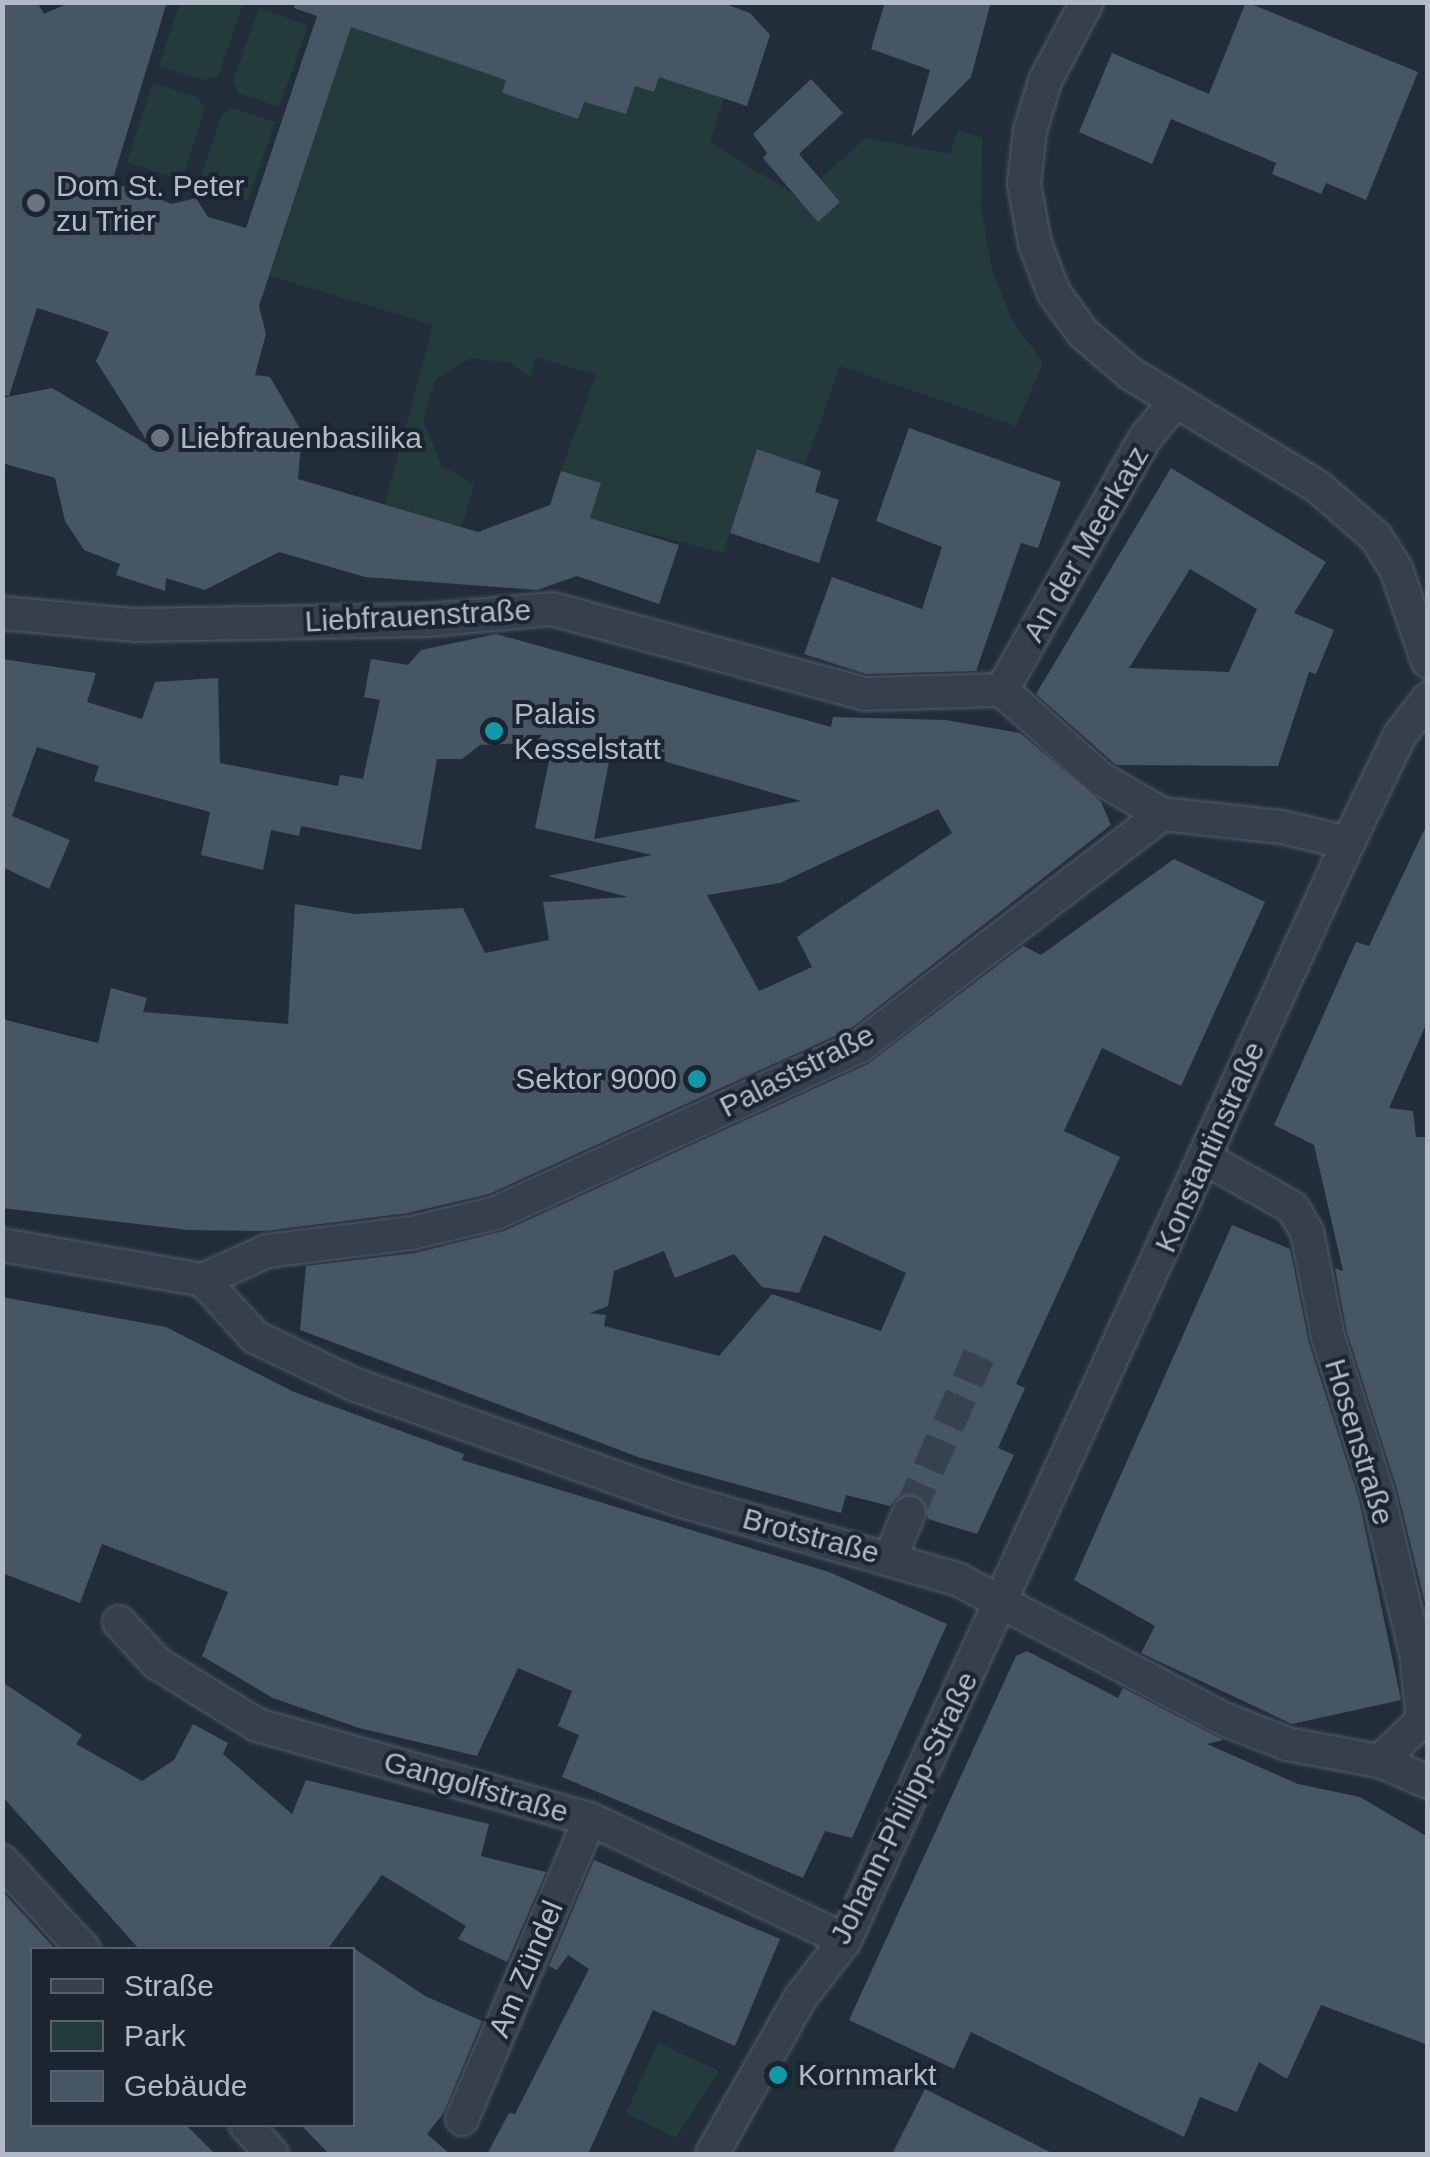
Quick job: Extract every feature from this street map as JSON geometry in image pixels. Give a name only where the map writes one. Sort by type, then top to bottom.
[{"type":"street","points":[[1087,2],[1045,81],[1030,131],[1024,184],[1036,244],[1075,324],[1120,366],[1318,487],[1376,537],[1396,569],[1428,662]]},
{"type":"street","name":"An der Meerkatz","points":[[1002,690],[1146,437],[1174,402]]},
{"type":"street","name":"Liebfrauenstraße","points":[[2,612],[135,625],[427,620],[552,609],[864,694],[1002,690]]},
{"type":"street","points":[[1002,690],[1101,778],[1162,814],[1282,827],[1348,843]]},
{"type":"street","name":"Konstantinstraße","points":[[1002,1601],[1348,843],[1400,735],[1428,699]]},
{"type":"street","name":"Palaststraße","points":[[203,1280],[266,1250],[412,1234],[496,1213],[860,1046],[1162,814]]},
{"type":"street","name":"Hosenstraße","points":[[1205,1158],[1294,1208],[1307,1232],[1328,1337],[1378,1495],[1416,1652],[1423,1720],[1380,1761]]},
{"type":"street","points":[[2,1245],[203,1280]]},
{"type":"street","name":"Brotstraße","points":[[203,1280],[255,1337],[353,1384],[679,1500],[890,1558],[1002,1601],[1226,1720],[1287,1744],[1380,1761],[1428,1782]]},
{"type":"street","points":[[890,1558],[909,1513]]},
{"type":"street","name":"Johann-Philipp-Straße","points":[[712,2154],[795,2008],[845,1940],[1002,1601]]},
{"type":"street","name":"Gangolfstraße","points":[[120,1622],[158,1663],[257,1725],[590,1820],[845,1940]]},
{"type":"street","name":"Am Zündel","points":[[462,2119],[590,1820]]},
{"type":"street","points":[[2,1860],[81,1947]]},
{"type":"street","points":[[248,2127],[272,2154]]},
{"type":"green space","points":[[180,3],[243,4],[218,76],[203,80],[159,66]]},
{"type":"green space","points":[[259,8],[308,25],[279,107],[238,93],[233,81]]},
{"type":"green space","points":[[351,27],[507,77],[502,94],[577,118],[584,102],[625,114],[635,86],[659,77],[724,98],[710,142],[795,195],[840,202],[820,179],[866,138],[950,154],[958,130],[982,138],[981,205],[991,266],[1011,318],[1043,363],[1016,426],[840,366],[805,465],[757,449],[723,553],[590,518],[601,483],[561,471],[596,375],[536,357],[530,377],[510,363],[471,358],[435,380],[423,420],[441,465],[474,485],[462,527],[385,504],[433,325],[270,276]]},
{"type":"green space","points":[[153,83],[198,97],[205,109],[182,180],[127,162]]},
{"type":"green space","points":[[233,108],[275,122],[248,201],[198,184],[222,114]]},
{"type":"green space","points":[[658,2043],[719,2071],[676,2138],[626,2113]]},
{"type":"building","points":[[2,2],[37,2],[44,14],[71,2],[167,2],[112,182],[172,204],[196,198],[208,217],[246,228],[317,16],[294,8],[295,2],[720,2],[750,13],[770,35],[747,106],[659,77],[654,92],[635,86],[626,114],[584,102],[578,119],[502,93],[506,80],[351,27],[259,306],[266,334],[255,375],[270,377],[302,432],[298,479],[478,532],[550,505],[561,471],[601,483],[590,518],[679,545],[659,604],[577,576],[537,590],[365,577],[279,552],[205,590],[166,578],[165,591],[116,575],[120,564],[84,550],[65,521],[55,478],[2,463],[2,398],[52,388],[150,446],[96,361],[109,332],[78,321],[37,308],[9,396],[2,395]]},
{"type":"building","points":[[885,2],[991,2],[971,77],[911,137],[930,70],[871,49]]},
{"type":"building","points":[[1246,2],[1418,72],[1366,200],[1326,183],[1321,194],[1272,174],[1276,163],[1171,119],[1152,164],[1079,132],[1112,53],[1209,94]]},
{"type":"building","points":[[811,79],[843,113],[799,154],[840,202],[818,222],[763,158],[767,153],[753,134]]},
{"type":"building","points":[[909,428],[1061,482],[1038,548],[1021,543],[976,671],[866,674],[804,654],[832,577],[922,609],[942,547],[876,521]]},
{"type":"building","points":[[757,449],[821,471],[815,492],[839,500],[819,563],[730,533]]},
{"type":"building","points":[[1171,468],[1326,562],[1294,613],[1334,630],[1316,674],[1309,672],[1278,766],[1116,765],[1036,694]],"holes":[[[1190,569],[1257,609],[1229,672],[1129,668]]]},
{"type":"building","points":[[496,634],[831,727],[833,717],[946,720],[1020,733],[1101,802],[1111,825],[850,1029],[489,1194],[408,1213],[264,1231],[188,1230],[2,1208],[2,1019],[98,1043],[111,988],[147,998],[143,1012],[288,1024],[295,904],[355,914],[463,908],[485,953],[549,940],[543,902],[628,897],[548,876],[652,855],[535,828],[553,742],[480,745],[462,759],[437,759],[421,850],[301,826],[299,836],[271,830],[263,870],[201,855],[210,812],[94,781],[99,766],[37,747],[12,816],[70,840],[49,889],[2,867],[2,659],[96,673],[87,702],[142,719],[155,682],[218,678],[220,763],[338,786],[340,775],[363,779],[380,700],[364,697],[371,659],[408,665],[421,650]],"holes":[[[612,746],[801,801],[594,839]],[[938,809],[952,833],[797,937],[812,967],[759,991],[707,895],[780,883]]]},
{"type":"building","points":[[1428,822],[1428,1020],[1389,1108],[1413,1111],[1416,1137],[1428,1137],[1428,1615],[1397,1489],[1347,1332],[1335,1268],[1343,1271],[1314,1145],[1274,1125],[1356,942],[1369,946]]},
{"type":"building","points":[[1174,859],[1265,902],[1181,1086],[1102,1048],[1064,1131],[1120,1157],[1016,1384],[1025,1388],[998,1448],[1014,1455],[977,1534],[928,1519],[925,1502],[916,1494],[898,1497],[890,1506],[846,1495],[841,1513],[641,1458],[300,1330],[306,1266],[415,1253],[504,1231],[868,1064],[1023,946],[1041,955]],"holes":[[[824,1235],[906,1273],[881,1331],[772,1294],[719,1356],[604,1326],[606,1315],[590,1313],[608,1306],[614,1271],[664,1251],[675,1278],[734,1254],[762,1287],[799,1293]]]},
{"type":"building","points":[[1232,1225],[1290,1249],[1309,1343],[1359,1500],[1401,1700],[1292,1724],[1141,1653],[1155,1626],[1074,1580]]},
{"type":"building","points":[[2,1297],[166,1327],[294,1392],[464,1454],[462,1460],[829,1572],[947,1624],[852,1838],[825,1831],[803,1878],[562,1777],[579,1735],[558,1726],[572,1691],[518,1668],[477,1756],[359,1728],[273,1698],[202,1656],[228,1592],[102,1544],[80,1603],[2,1573]]},
{"type":"building","points":[[1027,1651],[1118,1698],[1123,1688],[1223,1740],[1207,1744],[1298,1784],[1360,1797],[1428,1837],[1428,2045],[1321,2005],[1287,2079],[1259,2062],[1237,2112],[1200,2097],[1184,2137],[971,2032],[954,2069],[849,2020],[1016,1656]]},
{"type":"building","points":[[2,1682],[82,1735],[76,1744],[142,1781],[174,1760],[193,1724],[228,1743],[223,1754],[292,1814],[306,1780],[489,1824],[481,1856],[546,1872],[507,1962],[458,1939],[466,1926],[382,1875],[329,1947],[137,1947],[2,1796]]},
{"type":"building","points":[[594,1860],[780,1939],[735,2046],[653,2010],[588,2154],[487,2154],[509,2113],[515,2114],[589,1969],[568,1955],[557,1970],[549,1966]]},
{"type":"building","points":[[2,1891],[53,1947],[30,1947],[30,2127],[188,2127],[215,2154],[2,2154]]},
{"type":"building","points":[[355,1949],[425,1996],[482,2021],[443,2114],[427,2134],[450,2154],[329,2154],[303,2127],[355,2127]]},
{"type":"building","points":[[925,2089],[1054,2154],[892,2154]]},
{"type":"tunnel","points":[[909,1513],[979,1356]]},
{"type":"place","name":"Dom St. Peter zu Trier","points":[[36,203]]},
{"type":"place","name":"Liebfrauenbasilika","points":[[160,438]]},
{"type":"place","name":"Palais Kesselstatt","points":[[494,731]]},
{"type":"place","name":"Sektor 9000","points":[[697,1079]]},
{"type":"place","name":"Kornmarkt","points":[[778,2075]]}]
